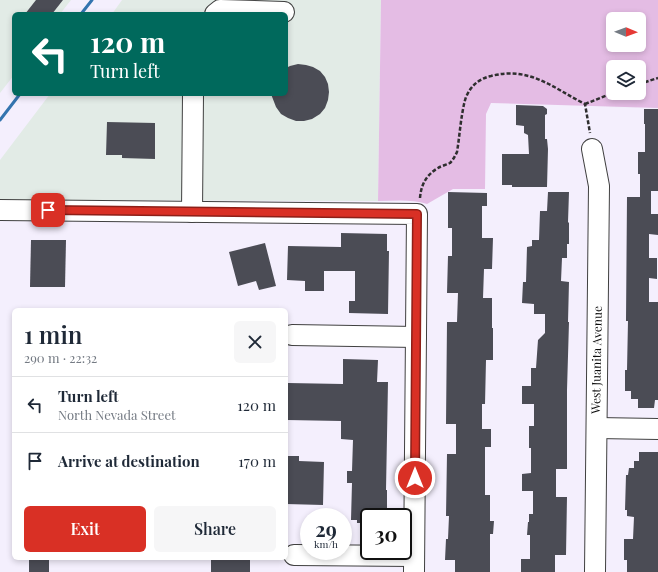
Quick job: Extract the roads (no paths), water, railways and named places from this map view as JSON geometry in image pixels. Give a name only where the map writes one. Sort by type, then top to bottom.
[{"type":"street","points":[[218,12],[220,10],[284,12]]},
{"type":"street","points":[[192,212],[193,96]]},
{"type":"street","name":"West Juanita Avenue","points":[[592,149],[599,186],[595,572]]},
{"type":"street","points":[[0,210],[417,214],[414,564],[294,555]]},
{"type":"street","points":[[292,335],[416,337]]},
{"type":"street","points":[[597,428],[658,429]]},
{"type":"railway","points":[[83,12],[92,0]]},
{"type":"railway","points":[[0,120],[18,96]]}]
